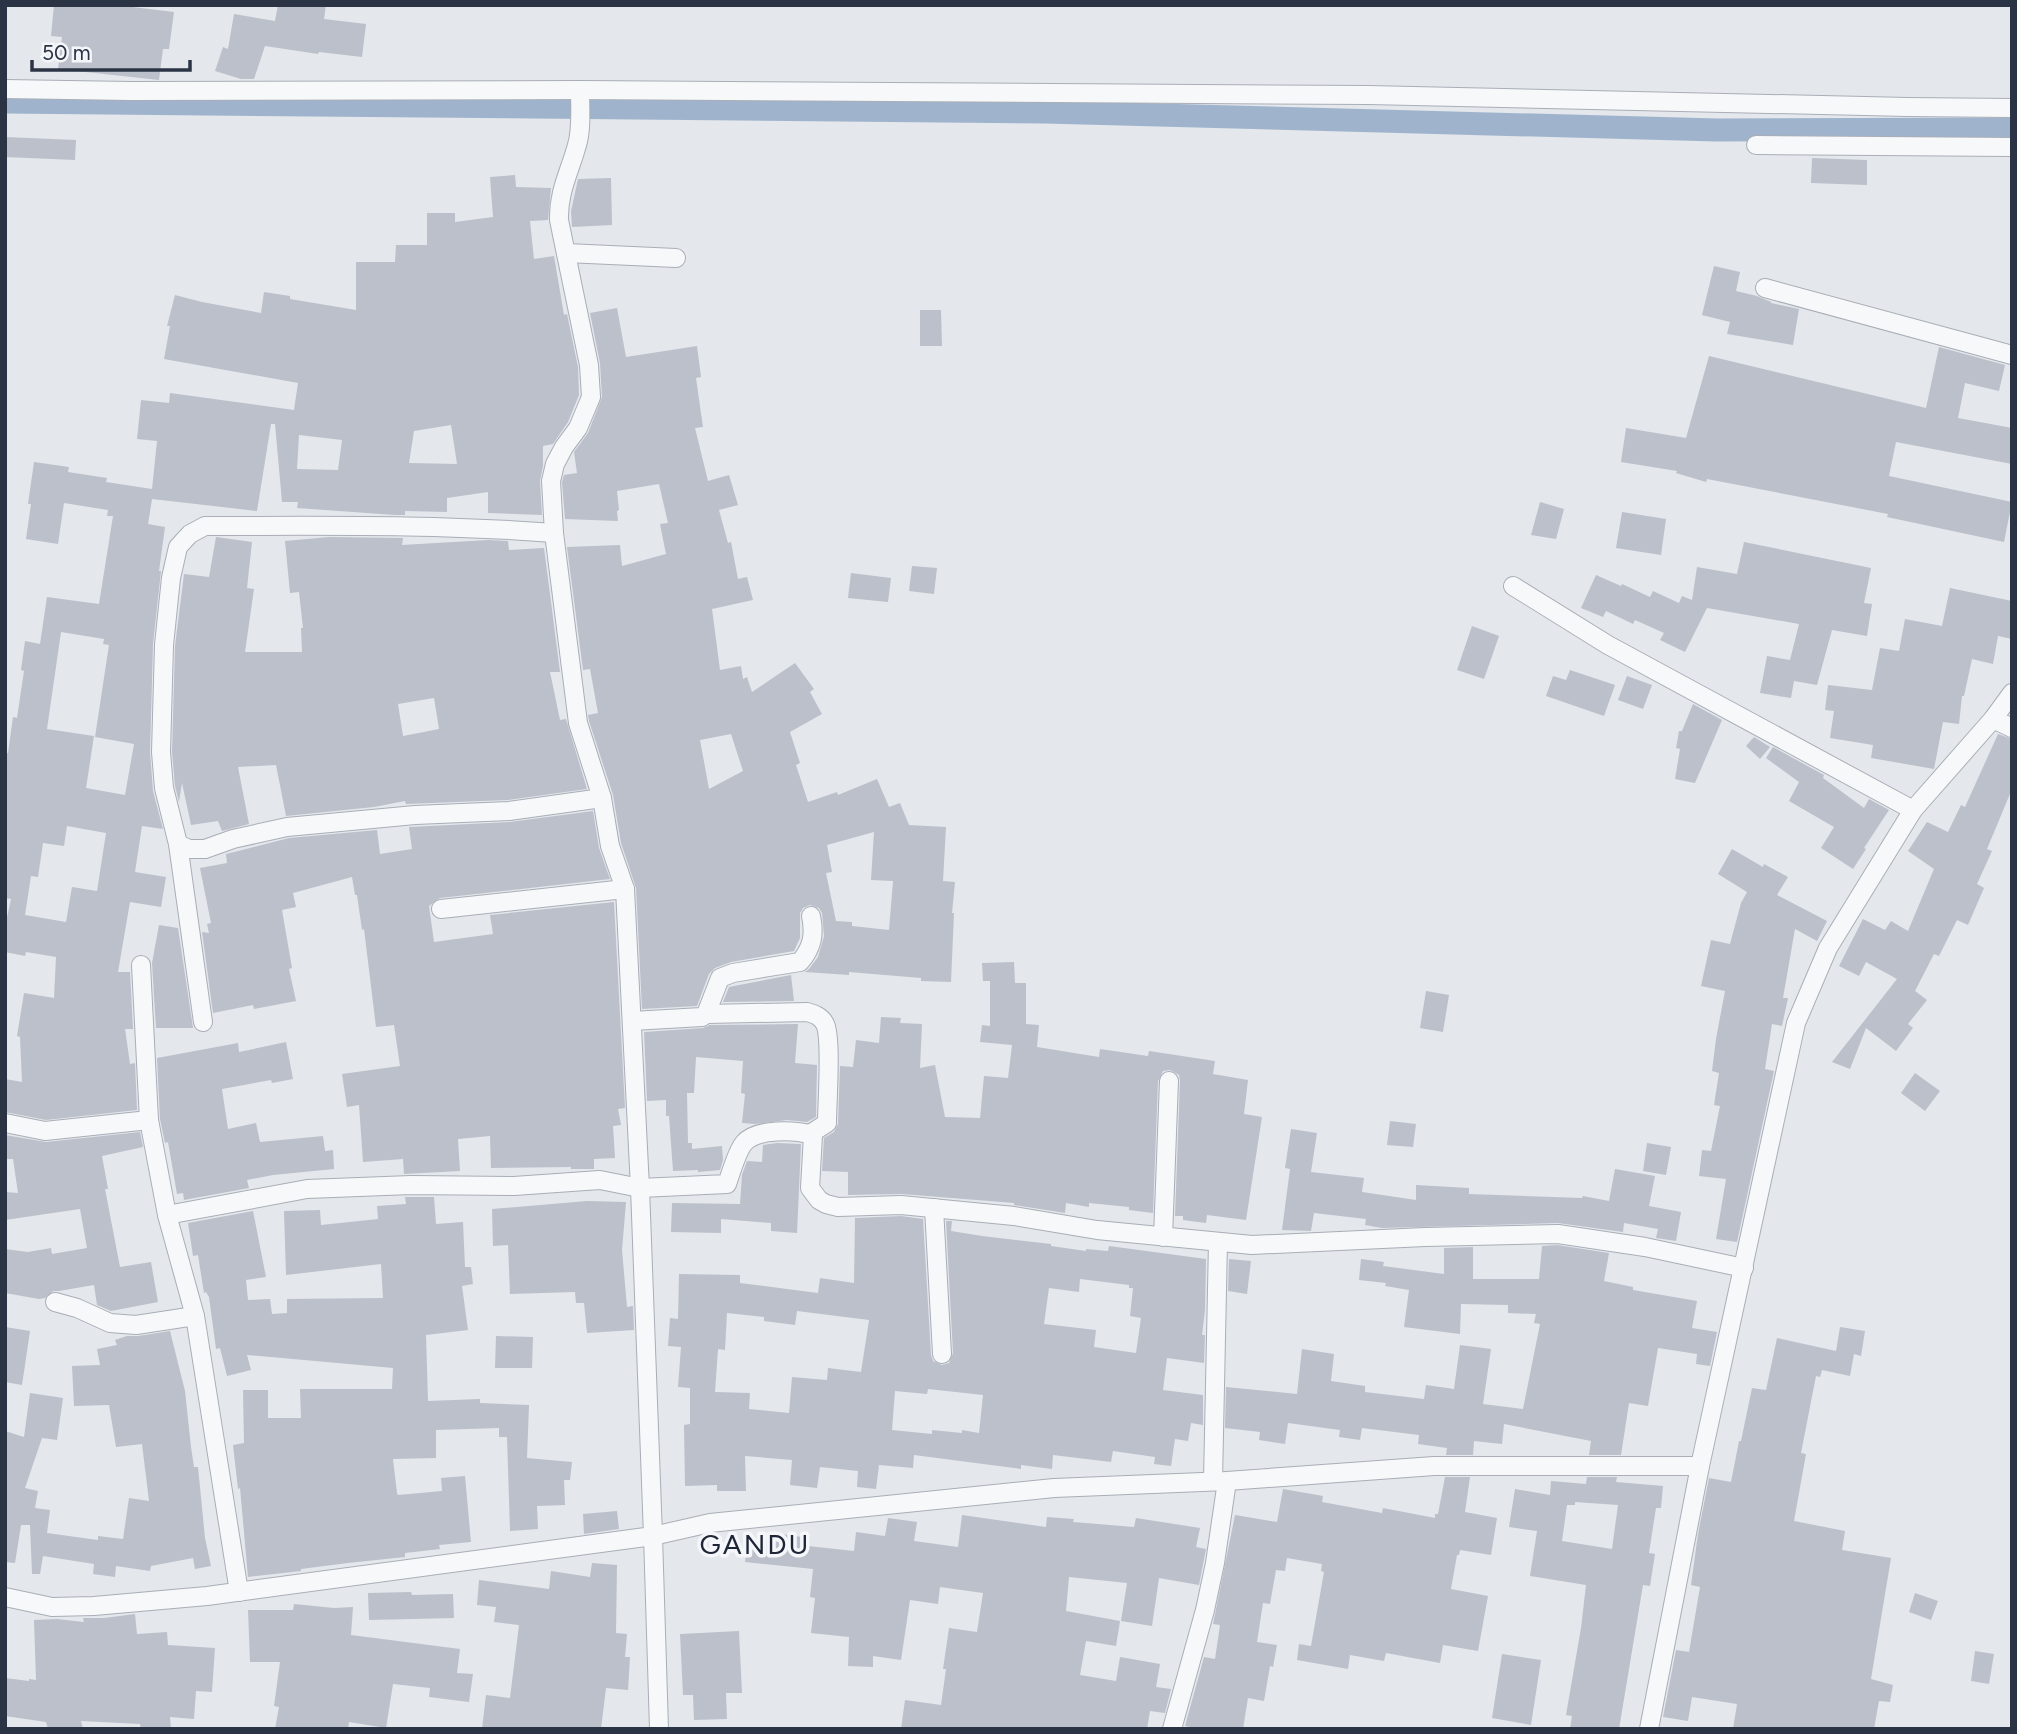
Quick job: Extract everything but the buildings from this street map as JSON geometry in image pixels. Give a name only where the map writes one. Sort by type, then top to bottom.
[{"type":"street","points":[[5,89],[580,95],[1368,95],[2012,108]]},
{"type":"street","points":[[580,95],[579,135],[560,197],[559,220],[589,365],[591,397],[578,428],[555,464],[551,481],[554,533],[578,723],[603,798],[610,846],[625,889],[640,1188],[659,1729]]},
{"type":"street","points":[[1756,145],[2012,147]]},
{"type":"street","points":[[566,253],[676,258]]},
{"type":"street","points":[[1765,288],[2012,355]]},
{"type":"street","points":[[203,1022],[178,844],[163,788],[161,752],[163,672],[171,578],[178,547],[190,534],[205,526],[402,526],[497,528],[554,533]]},
{"type":"street","points":[[1513,586],[1608,645],[1913,810]]},
{"type":"street","points":[[1649,1729],[1700,1466],[1796,1023],[1828,948],[1913,810],[1993,719],[2012,693]]},
{"type":"street","points":[[1993,719],[2012,728]]},
{"type":"street","points":[[178,844],[189,849],[205,849],[233,839],[287,827],[509,811],[603,798]]},
{"type":"street","points":[[440,909],[625,889]]},
{"type":"street","points":[[706,1014],[720,978],[733,973],[800,962],[810,950],[813,928],[811,916]]},
{"type":"street","points":[[141,965],[149,1120],[167,1215],[195,1316],[239,1592]]},
{"type":"street","points":[[632,1021],[702,1017],[706,1014],[807,1012],[818,1015],[825,1024],[828,1044],[827,1123],[810,1134]]},
{"type":"street","points":[[1163,1237],[1169,1081]]},
{"type":"street","points":[[5,1123],[45,1131],[149,1120]]},
{"type":"street","points":[[167,1215],[307,1189],[411,1185],[514,1186],[600,1180],[640,1188],[727,1184],[743,1143],[753,1137],[782,1130],[814,1137],[810,1188],[819,1200],[838,1207],[901,1205],[934,1208],[1014,1216],[1097,1230],[1252,1245],[1558,1234],[1646,1247],[1744,1268]]},
{"type":"street","points":[[934,1208],[942,1354]]},
{"type":"street","points":[[1172,1729],[1205,1610],[1215,1563],[1220,1481],[1218,1242]]},
{"type":"street","points":[[55,1301],[110,1323],[136,1325],[195,1316]]},
{"type":"street","points":[[5,1597],[52,1607],[207,1597],[653,1536],[710,1523],[1054,1488],[1220,1481],[1434,1466],[1700,1466]]},
{"type":"waterway","points":[[5,102],[1045,112],[1717,130],[2012,129]]},
{"type":"district","name":"GANDU","points":[[755,1544]]}]
